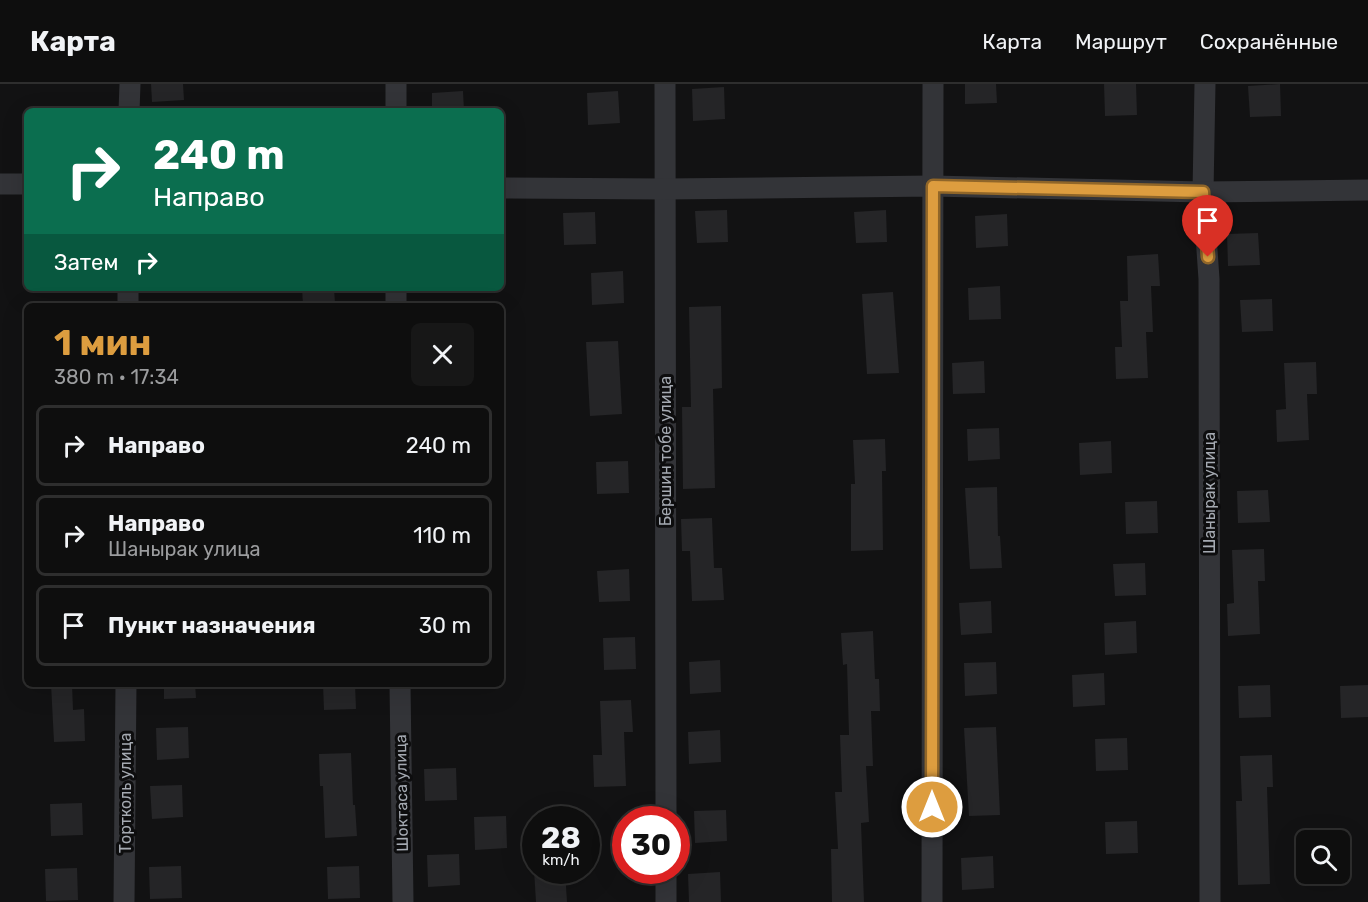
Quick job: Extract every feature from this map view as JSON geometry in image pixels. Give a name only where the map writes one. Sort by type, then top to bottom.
[{"type":"street","points":[[129,108],[130,84]]},
{"type":"street","points":[[396,84],[396,108]]},
{"type":"street","name":"Бершин тобе улица","points":[[665,84],[666,806]]},
{"type":"street","points":[[932,902],[933,84]]},
{"type":"street","name":"Шанырак улица","points":[[1204,84],[1203,192],[1209,279],[1210,902]]},
{"type":"street","points":[[0,184],[24,184]]},
{"type":"street","points":[[504,188],[933,186],[1203,192],[1368,190]]},
{"type":"street","name":"Тортколь улица","points":[[124,902],[126,687]]},
{"type":"street","name":"Шоктаса улица","points":[[400,687],[403,902]]},
{"type":"street","points":[[666,884],[666,902]]},
{"type":"building","points":[[151,84],[183,84],[184,100],[152,102]]},
{"type":"building","points":[[965,84],[996,84],[997,103],[965,104]]},
{"type":"building","points":[[1104,84],[1136,84],[1137,115],[1105,116]]},
{"type":"building","points":[[1280,84],[1281,116],[1250,117],[1248,86]]},
{"type":"building","points":[[724,87],[725,119],[693,121],[692,89]]},
{"type":"building","points":[[463,91],[464,108],[432,108],[432,93]]},
{"type":"building","points":[[618,91],[620,123],[588,125],[587,93]]},
{"type":"building","points":[[727,210],[728,242],[697,243],[695,211]]},
{"type":"building","points":[[886,210],[887,242],[856,243],[854,212]]},
{"type":"building","points":[[595,212],[596,244],[564,245],[563,213]]},
{"type":"building","points":[[1007,214],[1008,246],[976,248],[975,216]]},
{"type":"building","points":[[1258,233],[1260,265],[1228,266],[1227,234]]},
{"type":"building","points":[[1158,254],[1160,286],[1151,286],[1153,332],[1146,332],[1148,378],[1116,379],[1115,347],[1122,347],[1120,301],[1128,301],[1127,256]]},
{"type":"building","points":[[623,271],[624,303],[592,305],[591,273]]},
{"type":"building","points":[[1000,286],[1001,319],[969,320],[968,288]]},
{"type":"building","points":[[302,291],[334,291],[335,303],[303,303]]},
{"type":"building","points":[[893,292],[899,373],[867,374],[862,294]]},
{"type":"building","points":[[1272,299],[1273,331],[1242,332],[1240,300]]},
{"type":"building","points":[[721,306],[722,388],[713,389],[715,488],[683,489],[682,407],[691,407],[689,307]]},
{"type":"building","points":[[618,341],[622,414],[590,416],[586,342]]},
{"type":"building","points":[[984,361],[985,393],[953,394],[952,363]]},
{"type":"building","points":[[1316,362],[1317,394],[1307,394],[1309,440],[1277,442],[1276,410],[1286,409],[1284,363]]},
{"type":"building","points":[[999,428],[1000,459],[968,461],[967,429]]},
{"type":"building","points":[[885,439],[886,471],[882,471],[883,550],[851,551],[851,484],[855,484],[853,440]]},
{"type":"building","points":[[1111,441],[1112,473],[1080,475],[1079,443]]},
{"type":"building","points":[[628,461],[629,493],[597,494],[596,462]]},
{"type":"building","points":[[997,487],[998,536],[1000,536],[1002,568],[970,569],[965,488]]},
{"type":"building","points":[[1268,490],[1270,522],[1238,523],[1237,491]]},
{"type":"building","points":[[1157,501],[1158,533],[1126,534],[1125,502]]},
{"type":"building","points":[[712,518],[714,568],[722,568],[724,600],[692,601],[690,551],[682,551],[681,519]]},
{"type":"building","points":[[1264,549],[1265,581],[1258,581],[1260,634],[1228,636],[1227,604],[1234,603],[1232,550]]},
{"type":"building","points":[[1145,563],[1146,595],[1115,596],[1113,564]]},
{"type":"building","points":[[629,569],[630,601],[599,602],[597,571]]},
{"type":"building","points":[[991,601],[992,633],[961,635],[959,603]]},
{"type":"building","points":[[1136,621],[1137,653],[1105,655],[1104,623]]},
{"type":"building","points":[[873,631],[875,679],[879,679],[880,711],[871,711],[873,766],[866,766],[869,822],[861,823],[864,902],[832,902],[831,849],[838,849],[835,792],[842,792],[840,735],[849,735],[847,664],[843,665],[841,633]]},
{"type":"building","points":[[635,637],[636,669],[604,670],[603,638]]},
{"type":"building","points":[[720,660],[721,692],[690,694],[689,662]]},
{"type":"building","points":[[996,662],[997,694],[965,696],[964,663]]},
{"type":"building","points":[[1104,673],[1105,705],[1073,707],[1072,675]]},
{"type":"building","points":[[1270,685],[1271,717],[1239,718],[1238,686]]},
{"type":"building","points":[[1368,685],[1368,717],[1341,718],[1340,686]]},
{"type":"building","points":[[51,687],[72,687],[73,710],[84,709],[85,741],[54,742]]},
{"type":"building","points":[[164,687],[195,687],[196,698],[164,699]]},
{"type":"building","points":[[323,687],[355,687],[356,709],[324,710]]},
{"type":"building","points":[[631,700],[633,732],[624,732],[626,786],[594,787],[593,755],[602,755],[600,701]]},
{"type":"building","points":[[188,727],[189,758],[157,760],[156,728]]},
{"type":"building","points":[[996,727],[1000,815],[969,816],[964,728]]},
{"type":"building","points":[[720,730],[721,762],[689,764],[688,732]]},
{"type":"building","points":[[1127,738],[1128,770],[1096,771],[1095,739]]},
{"type":"building","points":[[351,753],[357,836],[325,838],[319,754]]},
{"type":"building","points":[[1272,755],[1273,787],[1267,787],[1270,884],[1238,885],[1236,801],[1242,801],[1240,756]]},
{"type":"building","points":[[456,768],[457,800],[425,801],[424,769]]},
{"type":"building","points":[[182,785],[183,817],[152,819],[150,786]]},
{"type":"building","points":[[82,803],[83,835],[51,836],[50,804]]},
{"type":"building","points":[[726,810],[727,841],[695,843],[694,811]]},
{"type":"building","points":[[506,816],[507,848],[475,850],[474,817]]},
{"type":"building","points":[[1137,821],[1138,853],[1106,854],[1105,822]]},
{"type":"building","points":[[459,854],[460,885],[428,887],[427,855]]},
{"type":"building","points":[[993,856],[994,888],[962,890],[961,858]]},
{"type":"building","points":[[181,866],[182,898],[150,899],[149,867]]},
{"type":"building","points":[[359,866],[360,898],[328,899],[327,867]]},
{"type":"building","points":[[77,868],[78,900],[46,901],[45,869]]},
{"type":"building","points":[[720,872],[721,902],[689,902],[690,874]]},
{"type":"building","points":[[535,884],[566,884],[567,902],[536,902]]},
{"type":"route","points":[[932,807],[933,186],[1203,192],[1208,257]]}]
